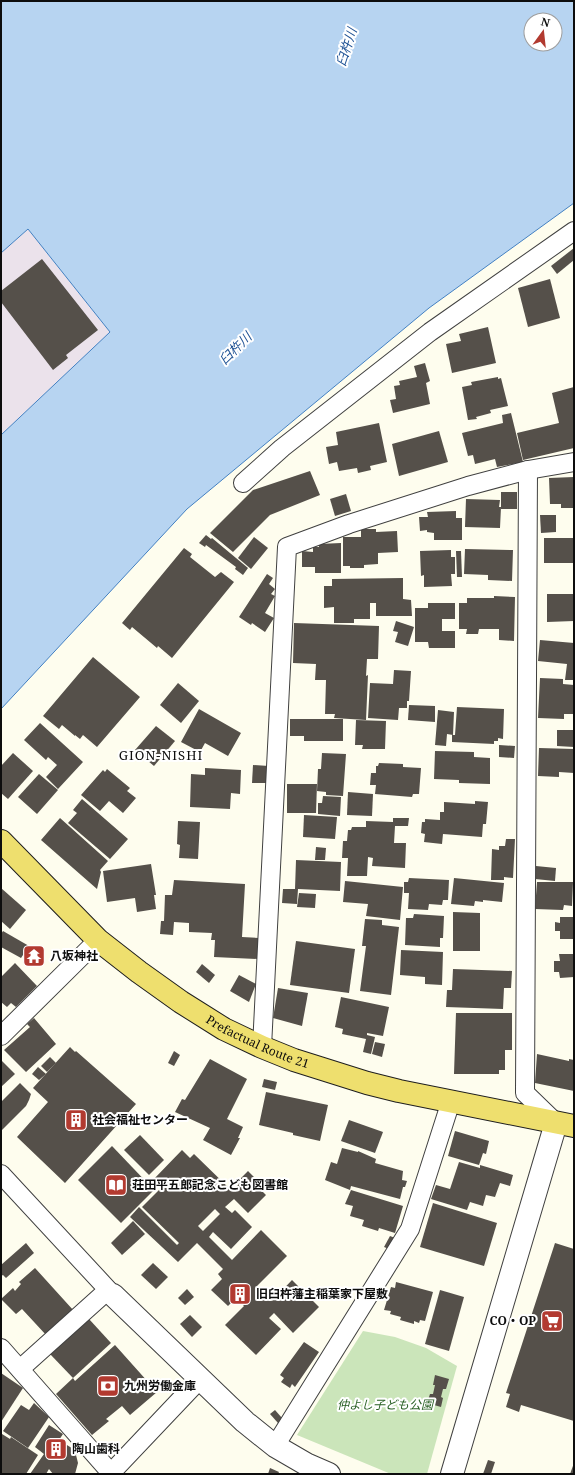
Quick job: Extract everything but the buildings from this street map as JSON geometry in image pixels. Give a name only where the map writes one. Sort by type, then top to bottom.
[{"type":"main road","name":"Prefactual Route 21","points":[[1,841],[98,940],[181,1002],[224,1028],[262,1048],[294,1060],[367,1083],[565,1125]]},
{"type":"street","points":[[243,483],[282,448],[430,332],[574,231]]},
{"type":"street","points":[[262,1048],[287,548],[349,524],[468,486],[528,470],[574,462]]},
{"type":"street","points":[[452,1474],[565,1125],[525,1093],[528,470]]},
{"type":"street","points":[[1,1036],[98,940]]},
{"type":"street","points":[[275,1446],[410,1229],[451,1101]]},
{"type":"street","points":[[1,1174],[110,1292],[244,1422],[275,1446],[306,1464],[329,1474]]},
{"type":"street","points":[[20,1369],[110,1292]]},
{"type":"street","points":[[1,1348],[111,1473],[200,1379]]},
{"type":"shaded area","points":[[28,229],[110,332],[1,435],[1,253]]},
{"type":"green space","name":"仲よし子ども公園","points":[[363,1331],[395,1337],[426,1348],[457,1366],[427,1474],[391,1474],[297,1435]]},
{"type":"water","name":"臼杵川","points":[[1,1],[574,1],[574,203],[429,308],[187,509],[1,709],[1,435],[110,332],[28,229],[1,253]]},
{"type":"place","name":"八坂神社","points":[[34,956]]},
{"type":"place","name":"社会福祉センター","points":[[76,1120]]},
{"type":"place","name":"荘田平五郎記念こども図書館","points":[[116,1185]]},
{"type":"place","name":"旧臼杵藩主稲葉家下屋敷","points":[[240,1294]]},
{"type":"place","name":"CO・OP","points":[[552,1321]]},
{"type":"place","name":"九州労働金庫","points":[[108,1386]]},
{"type":"place","name":"陶山歯科","points":[[56,1449]]},
{"type":"district","name":"GION-NISHI","points":[[161,755]]}]
